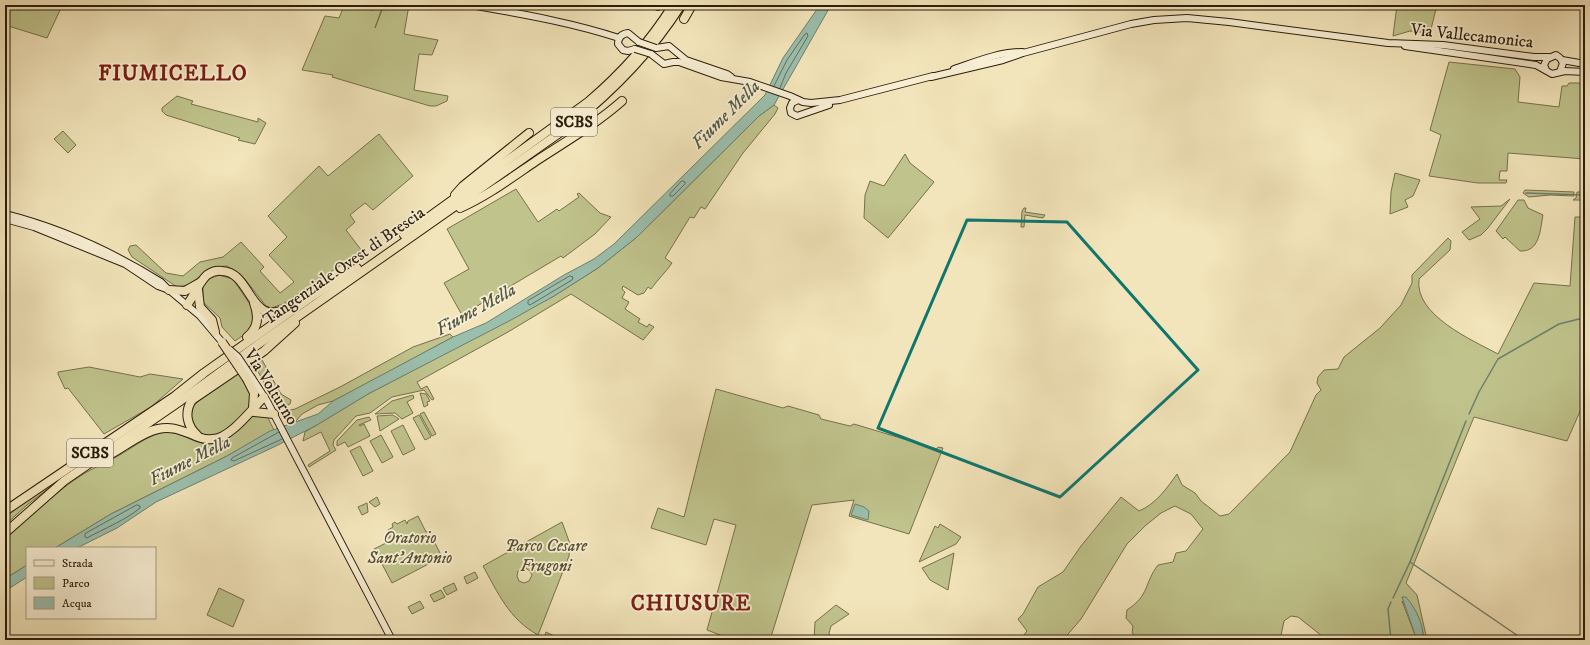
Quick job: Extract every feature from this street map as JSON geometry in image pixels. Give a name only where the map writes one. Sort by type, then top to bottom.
[{"type":"highway","name":"Tangenziale Ovest di Brescia","points":[[5,533],[64,481],[179,402],[312,307],[563,122],[611,83],[647,42],[673,5]]},
{"type":"highway","name":"Tangenziale Ovest di Brescia","points":[[5,511],[175,396],[310,298],[568,127],[593,107],[635,66],[654,44],[681,5]]},
{"type":"highway","points":[[684,19],[692,5]]},
{"type":"highway","points":[[443,211],[476,201],[590,126],[622,101]]},
{"type":"highway","points":[[443,211],[463,186],[530,133]]},
{"type":"highway","points":[[185,304],[206,276],[213,272],[227,271],[238,279],[253,300],[265,311],[280,312],[348,274]]},
{"type":"highway","points":[[168,290],[185,291],[198,286]]},
{"type":"highway","points":[[198,286],[200,307],[212,320],[215,332]]},
{"type":"highway","points":[[175,396],[186,382],[254,330],[257,315],[253,300]]},
{"type":"highway","points":[[200,437],[191,429],[188,420],[188,407],[192,400],[264,351],[312,307]]},
{"type":"highway","points":[[222,342],[249,378],[254,393],[251,412]]},
{"type":"highway","points":[[84,467],[115,454],[148,433],[158,429],[176,428],[211,440],[217,439],[229,432],[265,399]]},
{"type":"highway","points":[[251,412],[274,415]]},
{"type":"main road","points":[[471,5],[587,27],[619,38]]},
{"type":"main road","name":"Via Vallecamonica","points":[[804,113],[840,100],[1131,24],[1154,20],[1187,18],[1223,21],[1392,43],[1443,45],[1534,57],[1549,57]]},
{"type":"main road","points":[[732,78],[727,74],[686,60],[675,53],[669,46],[658,48],[637,40],[628,33],[623,34],[619,38],[618,44],[623,50],[628,51],[634,49],[651,54],[657,57],[660,62],[664,64],[673,62],[721,77],[757,84],[761,87],[789,95],[800,101],[806,108],[804,113],[800,116],[795,116],[790,110],[790,105],[780,93]]},
{"type":"main road","points":[[634,49],[637,40]]},
{"type":"main road","name":"Via Vallecamonica","points":[[1392,43],[1420,50],[1534,65],[1546,70]]},
{"type":"main road","points":[[657,57],[658,48]]},
{"type":"main road","points":[[673,62],[675,53]]},
{"type":"main road","points":[[1585,64],[1562,60],[1556,56],[1549,57],[1545,63],[1546,70],[1552,74],[1560,72],[1585,72]]},
{"type":"main road","points":[[1560,72],[1564,65],[1562,60]]},
{"type":"main road","name":"Via Vallecamonica","points":[[800,101],[814,103],[840,100]]},
{"type":"main road","points":[[790,105],[793,101],[800,101]]},
{"type":"main road","name":"Via Volturno","points":[[5,214],[49,228],[111,253],[161,282],[168,290],[200,316],[222,342]]},
{"type":"main road","name":"Via Volturno","points":[[5,219],[34,227],[98,252],[125,264],[158,286],[168,290]]},
{"type":"main road","name":"Via Volturno","points":[[249,378],[265,399],[274,415],[392,640]]},
{"type":"highlighted area","points":[[967,220],[1067,222],[1198,370],[1060,497],[878,428]]},
{"type":"green space","points":[[10,5],[49,5],[61,8],[47,38],[5,25]]},
{"type":"green space","points":[[375,5],[383,5],[375,28],[384,5],[409,5],[404,34],[438,40],[432,55],[419,54],[414,90],[448,96],[447,101],[436,106],[430,106],[332,77],[333,75],[302,70],[325,16],[339,18],[344,6],[373,10]]},
{"type":"green space","points":[[1397,5],[1437,5],[1430,33],[1410,31],[1393,36]]},
{"type":"green space","points":[[1449,62],[1515,69],[1520,77],[1518,102],[1559,107],[1562,86],[1567,86],[1569,83],[1585,83],[1585,159],[1508,153],[1507,171],[1500,171],[1499,180],[1507,180],[1506,183],[1478,183],[1429,176],[1441,135],[1430,130]]},
{"type":"green space","points":[[177,96],[193,101],[191,104],[258,122],[258,118],[266,123],[255,144],[238,140],[240,138],[166,115],[162,111],[162,108]]},
{"type":"green space","points":[[774,105],[778,108],[775,114],[743,153],[705,209],[701,207],[694,218],[690,217],[665,258],[672,263],[651,289],[648,287],[644,293],[638,295],[623,286],[622,289],[625,292],[622,298],[629,302],[625,309],[640,319],[638,322],[647,327],[649,324],[654,327],[643,340],[571,294],[508,332],[417,382],[421,389],[427,386],[434,399],[432,400],[424,390],[392,397],[370,413],[356,416],[334,440],[333,445],[336,450],[309,467],[308,465],[330,451],[321,432],[303,441],[305,432],[368,394],[554,296],[598,268],[637,237],[759,116]]},
{"type":"green space","points":[[63,131],[76,145],[68,153],[54,139]]},
{"type":"green space","points":[[379,134],[413,176],[373,210],[365,203],[350,215],[355,222],[346,230],[362,251],[283,304],[271,308],[266,306],[244,278],[227,266],[218,267],[184,286],[177,287],[132,257],[128,250],[130,246],[136,245],[166,273],[183,276],[200,262],[223,257],[241,242],[264,267],[260,271],[280,293],[294,282],[269,255],[287,237],[268,216],[319,166],[328,176]]},
{"type":"green space","points":[[905,154],[910,163],[934,182],[888,238],[864,218],[865,195],[870,181],[884,186]]},
{"type":"green space","points":[[1395,173],[1420,180],[1413,196],[1405,200],[1408,207],[1390,214],[1391,192]]},
{"type":"green space","points":[[516,189],[538,222],[557,209],[559,211],[579,197],[577,194],[579,193],[600,213],[611,217],[595,234],[563,258],[561,256],[462,315],[444,283],[469,269],[447,229]]},
{"type":"green space","points":[[1525,190],[1574,192],[1574,196],[1550,195],[1529,197],[1523,193]]},
{"type":"green space","points":[[1577,192],[1585,192],[1585,200],[1573,200],[1576,198]]},
{"type":"green space","points":[[1510,199],[1481,235],[1469,240],[1462,232],[1480,219],[1471,207],[1501,206]]},
{"type":"green space","points":[[1518,200],[1524,200],[1528,208],[1543,215],[1540,233],[1535,244],[1532,248],[1520,251],[1505,237],[1503,239],[1496,231]]},
{"type":"green space","points":[[1026,208],[1025,212],[1045,215],[1043,218],[1025,215],[1024,227],[1021,227],[1022,211]]},
{"type":"green space","points":[[1575,217],[1585,217],[1585,381],[1580,395],[1585,398],[1585,400],[1567,441],[1474,417],[1406,583],[1417,595],[1427,640],[1423,640],[1423,632],[1402,601],[1417,640],[1327,640],[1298,617],[1291,616],[1284,621],[1280,640],[1141,640],[1132,633],[1133,626],[1126,618],[1127,610],[1140,599],[1158,565],[1173,562],[1176,553],[1186,551],[1203,529],[1191,514],[1175,506],[1161,513],[1127,544],[1081,619],[1063,640],[1020,640],[1027,631],[1018,619],[1023,614],[1038,587],[1063,572],[1081,546],[1121,497],[1139,511],[1156,500],[1177,474],[1182,485],[1195,493],[1201,501],[1220,516],[1229,514],[1290,452],[1316,395],[1321,390],[1317,383],[1318,377],[1324,370],[1338,369],[1344,357],[1380,328],[1401,305],[1412,283],[1412,275],[1448,238],[1451,241],[1450,250],[1419,279],[1420,292],[1426,304],[1435,315],[1447,325],[1460,334],[1498,354],[1534,283],[1570,286]]},
{"type":"green space","points":[[219,275],[233,279],[255,312],[251,330],[235,341],[222,327],[220,318],[203,302],[203,286],[209,279]]},
{"type":"green space","points":[[450,334],[453,337],[333,401],[318,405],[302,414],[296,421],[288,424],[281,412],[295,409],[340,387],[413,347]]},
{"type":"green space","points":[[262,360],[281,394],[291,400],[290,404],[279,409],[256,368],[256,365]]},
{"type":"green space","points":[[89,367],[140,377],[150,374],[183,379],[151,407],[104,434],[68,388],[65,389],[58,374],[58,372]]},
{"type":"green space","points":[[238,372],[251,394],[249,408],[238,420],[224,431],[215,435],[204,435],[199,432],[193,423],[192,411],[194,406],[208,392]]},
{"type":"green space","points":[[716,389],[783,408],[788,406],[819,415],[821,419],[850,426],[854,424],[937,449],[938,447],[943,448],[909,534],[849,516],[854,500],[812,505],[770,640],[733,640],[707,630],[736,525],[714,519],[706,545],[651,528],[658,508],[684,517]]},
{"type":"green space","points":[[420,393],[426,394],[430,401],[427,402],[428,405],[424,407]]},
{"type":"green space","points":[[413,395],[414,398],[407,402],[413,413],[402,419],[395,413],[375,414],[392,401]]},
{"type":"green space","points":[[424,412],[436,434],[432,436],[420,414]]},
{"type":"green space","points":[[254,414],[267,416],[274,430],[227,456],[111,514],[57,547],[26,547],[26,566],[5,579],[5,538],[74,480],[114,459],[145,439],[160,433],[175,433],[197,442],[212,444],[226,439]]},
{"type":"green space","points":[[393,415],[399,419],[380,431],[377,416]]},
{"type":"green space","points":[[419,415],[431,437],[425,440],[413,418]]},
{"type":"green space","points":[[369,417],[371,420],[359,425],[364,424],[370,436],[348,447],[345,442],[337,446],[337,441],[357,420]]},
{"type":"green space","points":[[403,425],[415,449],[403,455],[391,431]]},
{"type":"green space","points":[[381,435],[393,457],[382,463],[370,441]]},
{"type":"green space","points":[[360,446],[373,471],[363,476],[350,451]]},
{"type":"green space","points":[[58,479],[57,482],[27,505],[5,525],[5,516]]},
{"type":"green space","points":[[377,497],[380,504],[375,507],[369,502]]},
{"type":"green space","points":[[367,503],[368,512],[362,515],[358,507]]},
{"type":"green space","name":"Oratorio Sant'Antonio","points":[[418,516],[426,532],[429,531],[442,557],[392,583],[374,549],[386,543],[385,539],[390,537],[388,530],[393,527],[392,524],[395,522],[397,524],[405,520],[407,524],[408,521]]},
{"type":"green space","name":"Parco Cesare Frugoni","points":[[562,522],[570,544],[569,556],[538,635],[519,621],[505,605],[483,566]],"holes":[[[524,567],[530,571],[532,575],[529,581],[524,583],[519,581],[517,576],[518,571]]]},
{"type":"green space","points":[[940,524],[961,537],[956,544],[919,562],[935,526],[938,528]]},
{"type":"green space","points":[[954,553],[948,590],[930,580],[922,568]]},
{"type":"green space","points":[[475,572],[478,578],[467,584],[464,577]]},
{"type":"green space","points":[[454,583],[457,590],[447,595],[443,588]]},
{"type":"green space","points":[[219,588],[244,600],[233,627],[207,615]]},
{"type":"green space","points":[[441,590],[445,597],[434,602],[430,595]]},
{"type":"green space","points":[[420,601],[424,608],[412,614],[408,607]]},
{"type":"green space","points":[[836,605],[849,614],[831,626],[829,633],[831,640],[814,640],[815,622]]},
{"type":"green space","points":[[546,632],[563,640],[544,639]]},
{"type":"water","points":[[820,5],[831,5],[774,105],[759,116],[637,237],[598,268],[554,296],[368,394],[317,425],[276,446],[156,502],[117,528],[79,547],[57,547],[111,514],[227,456],[270,431],[318,414],[333,401],[453,337],[486,323],[564,275],[594,259],[614,244],[765,95],[783,58]]},
{"type":"water","points":[[855,504],[864,507],[869,511],[868,520],[851,515]]},
{"type":"water","points":[[26,566],[26,578],[5,591],[5,579]]},
{"type":"water","points":[[1402,597],[1406,597],[1416,612],[1421,623],[1423,640],[1417,640]]},
{"type":"waterway","points":[[1526,193],[1585,195]]},
{"type":"waterway","points":[[1469,414],[1479,392],[1498,359],[1559,324],[1579,319],[1585,320]]},
{"type":"waterway","points":[[1393,598],[1410,562],[1466,421]]},
{"type":"waterway","points":[[1410,562],[1524,640]]},
{"type":"waterway","points":[[1391,602],[1388,609],[1391,640]]},
{"type":"district","name":"FIUMICELLO","points":[[173,74]]},
{"type":"district","name":"CHIUSURE","points":[[691,604]]},
{"type":"water label","name":"Fiume Mella","points":[[726,115]]},
{"type":"water label","name":"Fiume Mella","points":[[476,310]]},
{"type":"water label","name":"Fiume Mella","points":[[190,461]]}]
